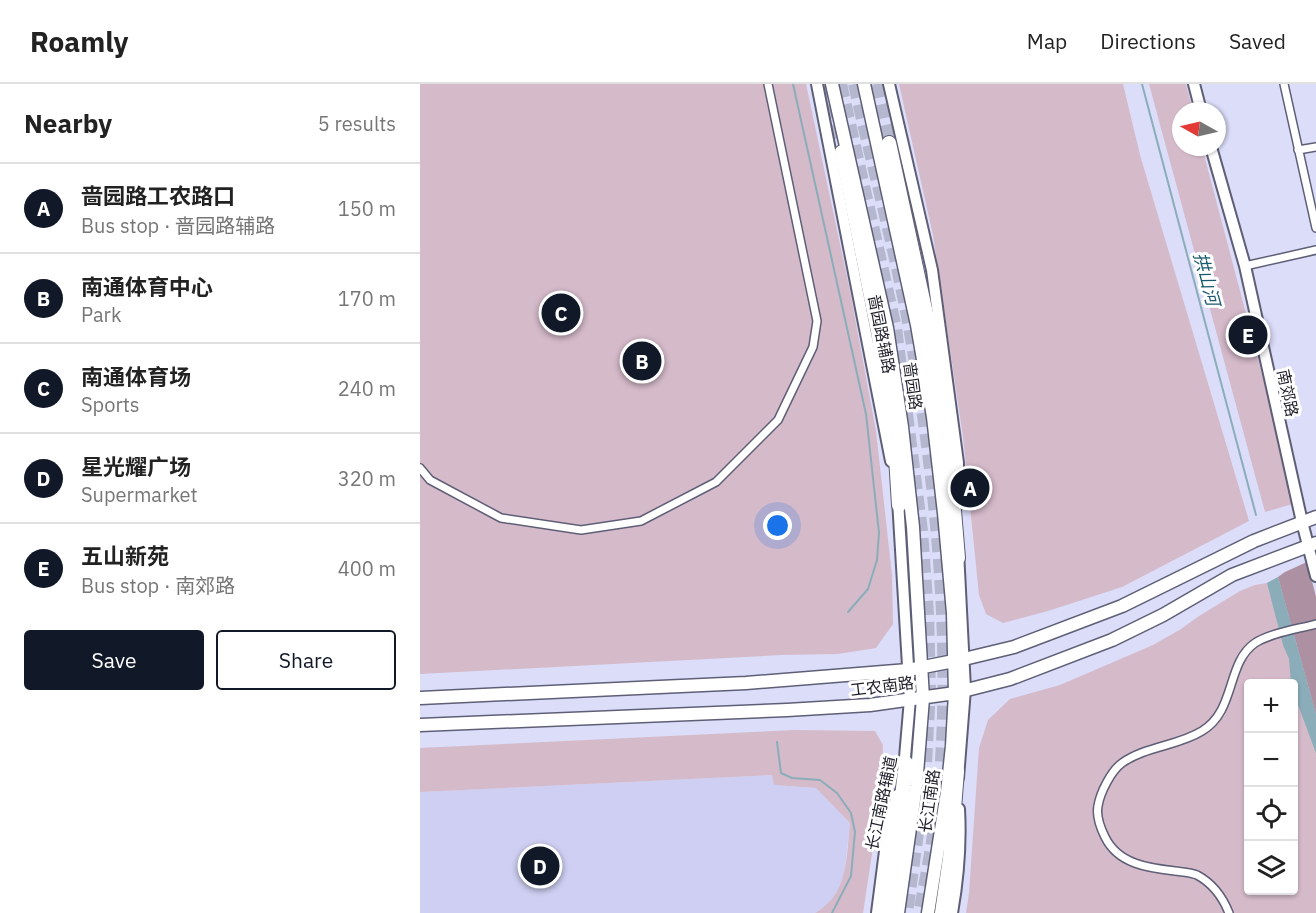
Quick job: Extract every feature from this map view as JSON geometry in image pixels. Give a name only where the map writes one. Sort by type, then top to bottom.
[{"type":"highway","points":[[889,143],[933,346],[948,439],[958,558]]},
{"type":"highway","points":[[842,152],[878,332],[895,441],[899,505]]},
{"type":"highway","points":[[888,913],[906,763]]},
{"type":"highway","points":[[942,913],[950,858],[957,771]]},
{"type":"main road","name":"啬园路","points":[[832,84],[891,350],[902,427],[919,607],[914,669],[916,698]]},
{"type":"main road","name":"啬园路","points":[[864,84],[917,325],[933,417],[959,660],[960,691]]},
{"type":"main road","name":"工农南路","points":[[420,698],[746,683],[914,669],[959,660],[1014,646],[1122,606],[1254,541],[1316,517]]},
{"type":"main road","name":"工农南路","points":[[420,725],[870,705],[960,691],[1010,679],[1112,640],[1163,615],[1232,575],[1312,545]]},
{"type":"main road","name":"长江南路","points":[[928,913],[948,792],[960,691]]},
{"type":"main road","name":"长江南路","points":[[898,913],[916,786],[916,698]]},
{"type":"street","points":[[420,468],[430,480],[501,518],[581,530],[641,521],[716,482],[778,420],[813,347],[817,321],[768,84]]},
{"type":"street","name":"啬园路辅路","points":[[817,84],[899,505],[914,669]]},
{"type":"street","points":[[889,84],[932,270],[958,463],[959,660]]},
{"type":"street","points":[[1194,84],[1199,102]]},
{"type":"street","points":[[1284,84],[1316,228]]},
{"type":"street","points":[[1298,150],[1316,147]]},
{"type":"street","name":"南郊路","points":[[1214,156],[1245,266],[1302,522],[1312,545],[1316,576]]},
{"type":"street","points":[[1245,266],[1316,250]]},
{"type":"street","points":[[1229,913],[1216,891],[1197,875],[1145,867],[1135,864],[1113,850],[1102,831],[1097,810],[1105,787],[1119,765],[1151,749],[1193,736],[1214,723],[1228,698],[1244,655],[1258,641],[1316,624]]},
{"type":"street","points":[[952,913],[960,832],[957,771],[960,691]]},
{"type":"street","name":"长江南路辅道","points":[[877,913],[888,828],[906,763],[916,698]]},
{"type":"shaded area","points":[[420,84],[806,84],[850,291],[876,431],[892,575],[893,624],[876,648],[838,654],[420,674]]},
{"type":"shaded area","points":[[899,84],[1123,84],[1140,155],[1249,521],[1122,587],[1003,623],[986,614],[979,595],[963,437],[933,235]]},
{"type":"shaded area","points":[[1149,84],[1186,84],[1191,102],[1172,102],[1172,156],[1204,156],[1296,503],[1265,512]]},
{"type":"shaded area","points":[[1307,562],[1316,597],[1316,913],[966,913],[979,748],[988,720],[1010,699],[1060,685],[1153,645],[1240,591],[1267,583]]},
{"type":"shaded area","points":[[1307,562],[1316,597],[1316,714],[1278,577]]},
{"type":"shaded area","points":[[1278,577],[1316,714],[1316,753],[1298,705],[1298,679],[1291,679],[1289,659],[1283,645],[1267,583]]},
{"type":"shaded area","points":[[795,730],[875,731],[883,745],[881,794],[863,913],[815,913],[826,905],[840,885],[846,862],[850,823],[816,788],[774,785],[772,775],[420,792],[420,748]]},
{"type":"shaded area","points":[[772,775],[774,785],[816,788],[850,823],[843,884],[827,906],[815,913],[420,913],[420,792]]},
{"type":"waterway","points":[[793,84],[866,414],[879,533],[877,560],[868,589],[848,612]]},
{"type":"waterway","name":"拱山河","points":[[1142,84],[1256,515]]},
{"type":"waterway","points":[[777,742],[781,773],[792,778],[820,780],[837,793],[851,813],[855,832],[851,876],[832,913]]},
{"type":"tunnel","points":[[824,84],[842,152]]},
{"type":"tunnel","points":[[840,84],[895,328],[921,531],[929,689],[924,782],[906,913]]},
{"type":"tunnel","points":[[855,84],[910,327],[927,441],[940,556],[944,730],[932,850],[920,913]]},
{"type":"tunnel","points":[[876,84],[889,143]]},
{"type":"place","name":"南通体育场","points":[[561,313]]},
{"type":"place","name":"五山新苑","points":[[1248,335]]},
{"type":"place","name":"南通体育中心","points":[[642,361]]},
{"type":"place","name":"啬园路工农路口","points":[[970,488]]},
{"type":"place","name":"星光耀广场","points":[[540,866]]}]
